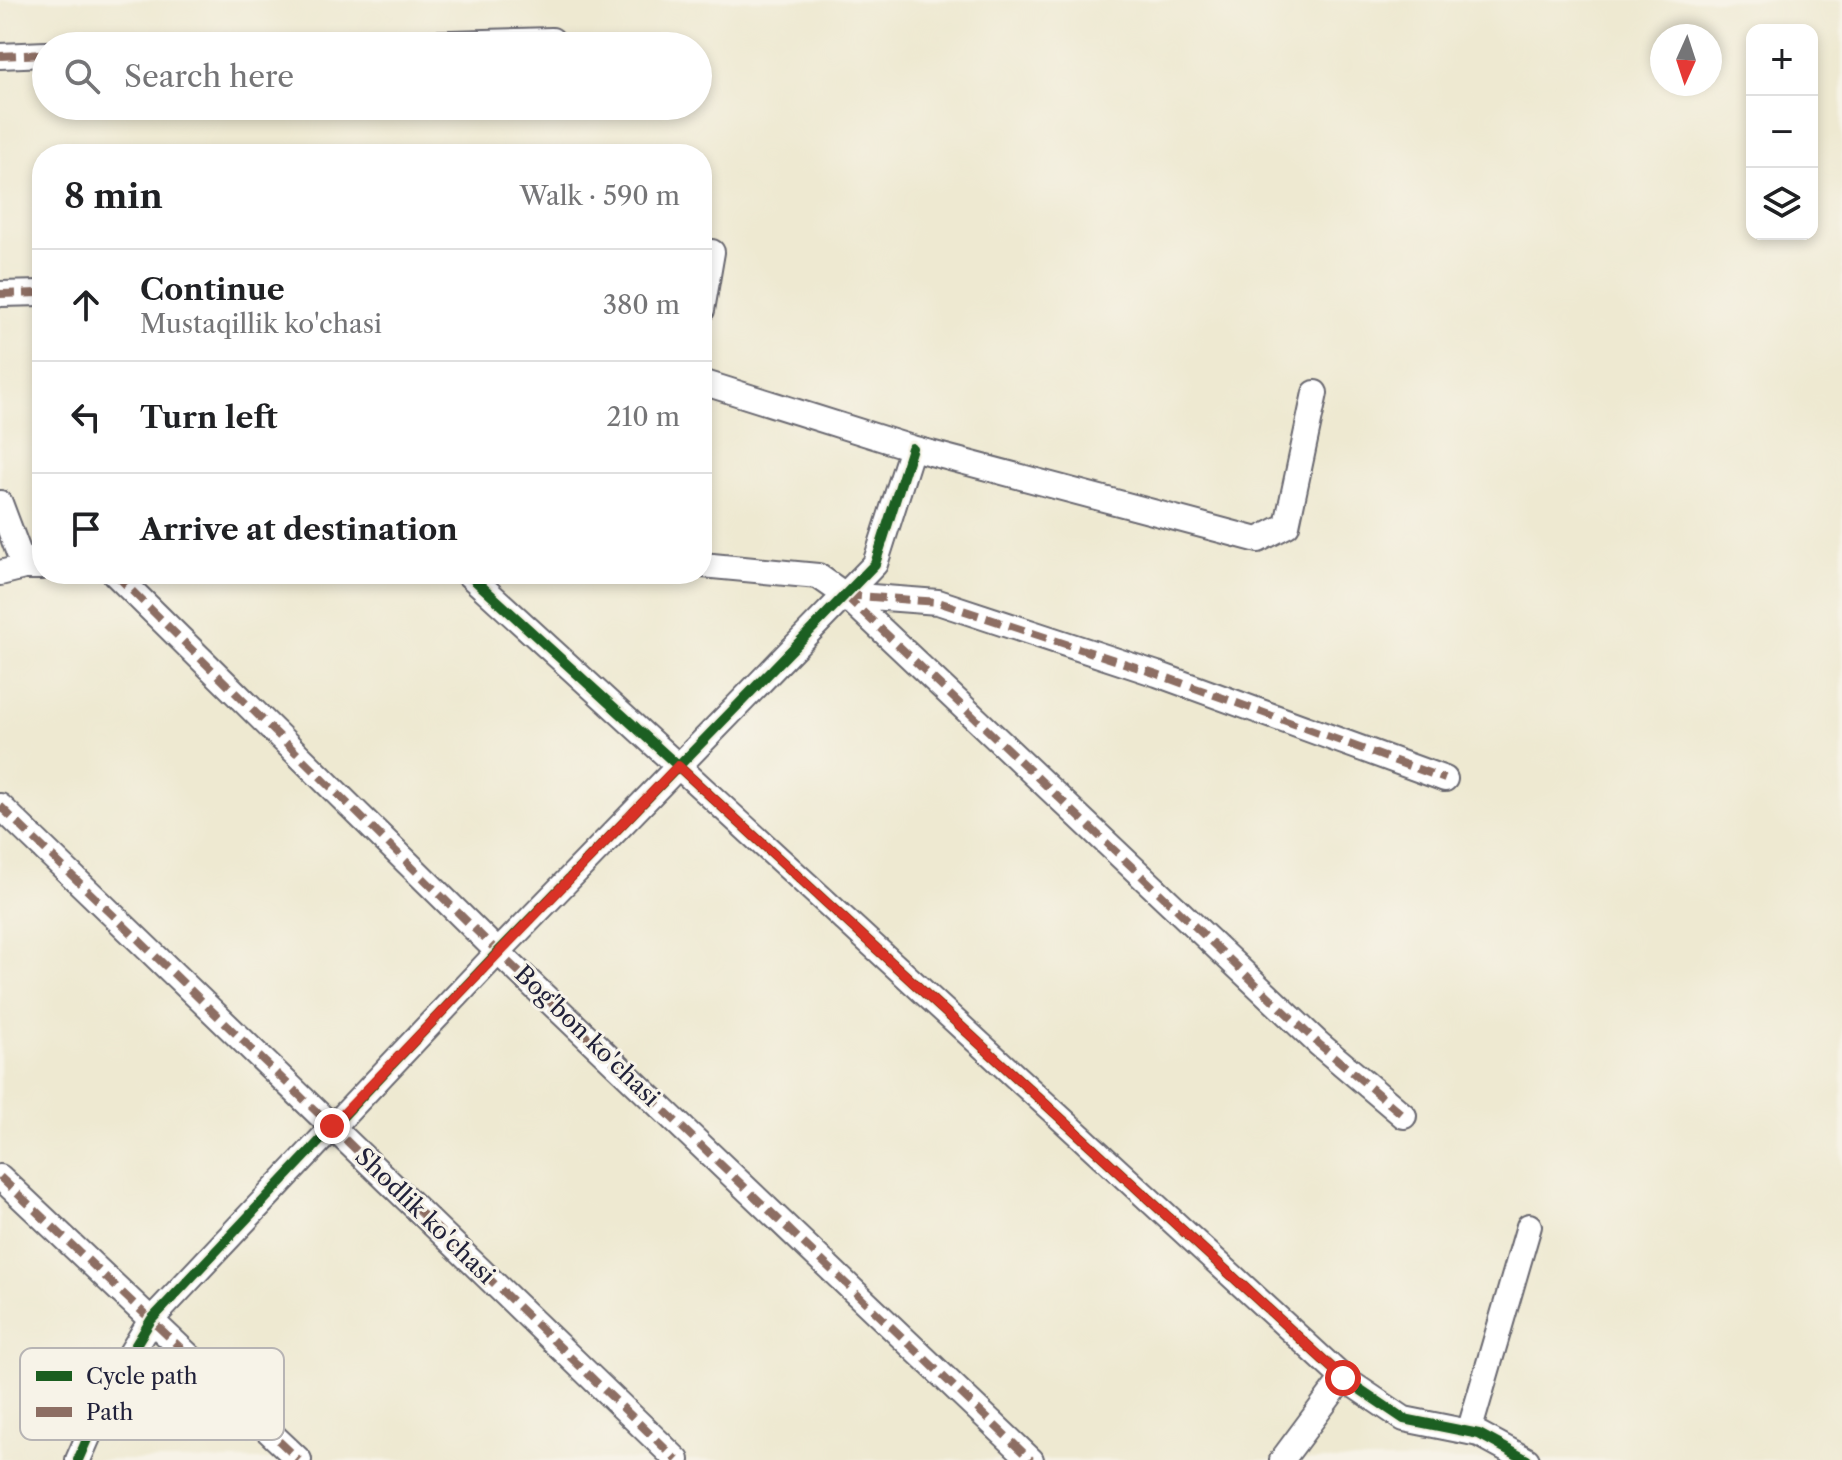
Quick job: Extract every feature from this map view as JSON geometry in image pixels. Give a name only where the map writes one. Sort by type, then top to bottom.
[{"type":"street","points":[[0,56],[32,55]]},
{"type":"street","points":[[0,294],[32,293]]},
{"type":"street","points":[[712,385],[912,448],[1258,540],[1287,525],[1315,393]]},
{"type":"street","points":[[134,1348],[151,1320],[332,1126],[875,564],[912,448]]},
{"type":"street","points":[[0,503],[22,569]]},
{"type":"street","points":[[712,566],[818,576],[845,595],[1319,1044],[1404,1116]]},
{"type":"street","name":"Bog'bon ko'chasi","points":[[125,584],[498,952],[1031,1460]]},
{"type":"street","points":[[479,584],[1343,1378],[1404,1419],[1479,1434],[1527,1460]]},
{"type":"street","points":[[845,595],[938,602],[1157,674],[1445,779]]},
{"type":"street","name":"Shodlik ko'chasi","points":[[0,806],[677,1460]]},
{"type":"street","points":[[0,1177],[181,1348]]},
{"type":"street","points":[[1469,1432],[1529,1226]]},
{"type":"street","points":[[1282,1460],[1343,1378]]},
{"type":"street","points":[[78,1460],[87,1440]]},
{"type":"street","points":[[278,1440],[299,1460]]},
{"type":"marked path","points":[[0,56],[32,55]]},
{"type":"marked path","points":[[0,294],[32,293]]},
{"type":"marked path","points":[[125,584],[498,952],[1031,1460]]},
{"type":"marked path","points":[[845,595],[1319,1044],[1404,1116]]},
{"type":"marked path","points":[[845,595],[938,602],[1157,674],[1445,779]]},
{"type":"marked path","points":[[0,806],[677,1460]]},
{"type":"marked path","points":[[0,1177],[181,1348]]},
{"type":"marked path","points":[[278,1440],[299,1460]]},
{"type":"cycle path","points":[[134,1348],[151,1320],[498,952],[875,564],[912,448]]},
{"type":"cycle path","points":[[479,584],[1343,1378],[1404,1419],[1479,1434],[1527,1460]]},
{"type":"cycle path","points":[[78,1460],[87,1440]]},
{"type":"route","points":[[332,1126],[678,766],[1343,1378]]}]
